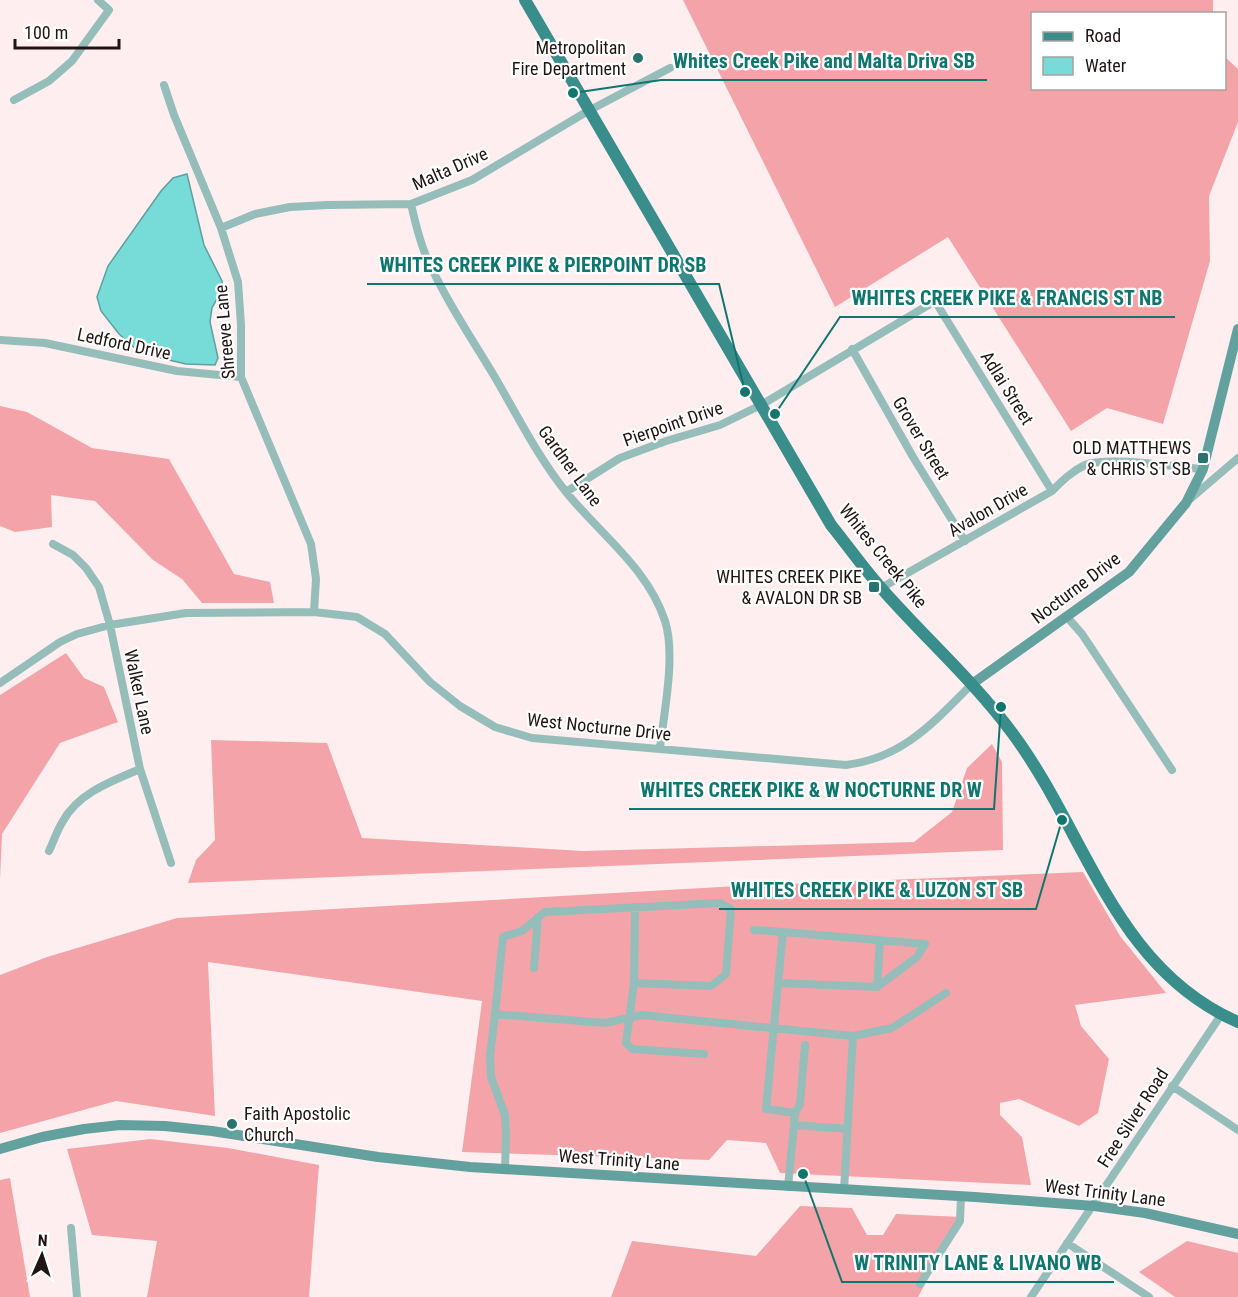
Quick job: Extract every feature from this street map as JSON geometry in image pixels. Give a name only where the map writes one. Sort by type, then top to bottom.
[{"type":"main road","name":"Whites Creek Pike","points":[[525,0],[831,525],[881,588],[972,684],[1011,732],[1047,784],[1091,869],[1125,926],[1143,950],[1177,985],[1221,1015],[1238,1022]]},
{"type":"main road","name":"Nocturne Drive","points":[[972,684],[1129,572],[1186,503],[1203,469],[1238,329]]},
{"type":"main road","name":"West Trinity Lane","points":[[0,1149],[42,1137],[84,1129],[120,1125],[165,1126],[212,1131],[378,1157],[505,1170],[961,1196],[1094,1206],[1145,1213],[1238,1234]]},
{"type":"street","points":[[14,100],[49,81],[72,61],[109,10],[98,0]]},
{"type":"street","name":"Malta Drive","points":[[221,228],[255,214],[290,207],[411,204],[472,180],[588,111],[670,68]]},
{"type":"street","name":"Shreeve Lane","points":[[164,85],[174,115],[221,228],[238,282],[241,377],[311,544],[316,579],[314,612]]},
{"type":"street","name":"Gardner Lane","points":[[411,204],[419,238],[427,257],[454,310],[532,442],[566,492],[645,579],[656,597],[666,623],[669,659],[660,748]]},
{"type":"street","name":"Pierpoint Drive","points":[[566,492],[620,458],[720,425],[760,405],[935,301]]},
{"type":"street","name":"Adlai Street","points":[[935,301],[1052,491]]},
{"type":"street","name":"Ledford Drive","points":[[0,340],[45,344],[177,371],[241,377]]},
{"type":"street","name":"Grover Street","points":[[852,349],[913,457],[965,541]]},
{"type":"street","points":[[1186,503],[1238,458]]},
{"type":"street","name":"Avalon Drive","points":[[881,588],[1052,491],[1074,471],[1088,464],[1109,461],[1203,469]]},
{"type":"street","name":"Walker Lane","points":[[53,544],[73,555],[86,568],[99,587],[110,625],[140,769],[171,863]]},
{"type":"street","name":"West Nocturne Drive","points":[[0,683],[60,642],[76,634],[110,625],[186,613],[314,612],[357,617],[385,634],[430,682],[460,706],[495,727],[532,738],[846,765],[861,763],[889,753],[914,739],[972,684]]},
{"type":"street","points":[[1067,617],[1082,634],[1172,770]]},
{"type":"street","points":[[49,851],[63,819],[78,802],[105,784],[140,769]]},
{"type":"street","points":[[505,1170],[505,1115],[491,1077],[490,1056],[503,937],[522,931],[545,912],[720,903],[731,909],[726,974],[719,981],[711,986],[634,983]]},
{"type":"street","points":[[635,907],[634,983],[626,1043],[632,1049],[704,1054]]},
{"type":"street","points":[[534,968],[538,918]]},
{"type":"street","points":[[754,930],[925,944],[918,957],[878,987],[778,983]]},
{"type":"street","points":[[783,932],[766,1109],[795,1113]]},
{"type":"street","points":[[878,987],[880,941]]},
{"type":"street","points":[[495,1014],[604,1023],[641,1016],[853,1036],[892,1028],[946,993]]},
{"type":"street","name":"Free Silver Road","points":[[1031,1297],[1221,1015]]},
{"type":"street","points":[[844,1190],[853,1036]]},
{"type":"street","points":[[788,1187],[795,1113],[800,1104],[805,1045]]},
{"type":"street","points":[[1172,1086],[1238,1130]]},
{"type":"street","points":[[794,1125],[848,1129]]},
{"type":"street","points":[[920,1284],[960,1221],[961,1196]]},
{"type":"street","points":[[71,1228],[77,1297]]},
{"type":"street","points":[[1067,1243],[1149,1297]]},
{"type":"shaded area","points":[[683,0],[1213,0],[1213,12],[1031,12],[1031,90],[1226,90],[1226,58],[1238,69],[1238,122],[1209,196],[1210,261],[1163,424],[1107,408],[1071,431],[948,237],[835,307]]},
{"type":"shaded area","points":[[0,406],[27,412],[92,448],[169,459],[234,574],[270,582],[274,603],[202,603],[182,579],[153,560],[95,501],[51,495],[52,527],[15,532],[0,526]]},
{"type":"shaded area","points":[[66,653],[84,678],[104,687],[118,722],[60,743],[2,834],[0,880],[0,695]]},
{"type":"shaded area","points":[[211,740],[327,743],[362,838],[583,851],[914,842],[952,812],[967,768],[992,744],[1002,762],[1003,850],[188,883],[196,860],[215,840]]},
{"type":"shaded area","points":[[1083,872],[1120,936],[1166,993],[1075,1005],[1081,1026],[1109,1059],[1098,1113],[1079,1126],[1019,1099],[1000,1103],[1000,1115],[1022,1137],[1031,1185],[780,1173],[766,1143],[727,1140],[709,1160],[462,1152],[482,1001],[208,962],[215,1116],[116,1101],[0,1133],[0,975],[47,957],[177,918],[738,886]]},
{"type":"shaded area","points":[[150,1139],[228,1148],[319,1165],[309,1297],[147,1297],[157,1241],[92,1235],[67,1149]]},
{"type":"shaded area","points":[[10,1178],[30,1297],[0,1297],[0,1180]]},
{"type":"shaded area","points":[[800,1206],[852,1208],[867,1235],[883,1235],[896,1214],[962,1217],[918,1297],[611,1297],[632,1241],[756,1256]]},
{"type":"shaded area","points":[[1187,1241],[1238,1253],[1238,1297],[1175,1297],[1139,1272]]},
{"type":"water","points":[[187,174],[204,245],[222,281],[223,288],[212,308],[210,322],[218,358],[215,365],[186,364],[156,357],[135,348],[119,334],[101,311],[97,297],[108,266],[161,191],[173,178]]},
{"type":"place","name":"Metropolitan Fire Department","points":[[638,58]]},
{"type":"place","name":"Whites Creek Pike and Malta Driva SB","points":[[573,93]]},
{"type":"place","name":"WHITES CREEK PIKE & PIERPOINT DR SB","points":[[745,392]]},
{"type":"place","name":"WHITES CREEK PIKE & FRANCIS ST NB","points":[[775,414]]},
{"type":"place","name":"OLD MATTHEWS & CHRIS ST SB","points":[[1203,458]]},
{"type":"place","name":"WHITES CREEK PIKE & AVALON DR SB","points":[[874,587]]},
{"type":"place","name":"WHITES CREEK PIKE & W NOCTURNE DR W","points":[[1001,707]]},
{"type":"place","name":"WHITES CREEK PIKE & LUZON ST SB","points":[[1062,820]]},
{"type":"place","name":"Faith Apostolic Church","points":[[232,1124]]},
{"type":"place","name":"W TRINITY LANE & LIVANO WB","points":[[803,1174]]}]
